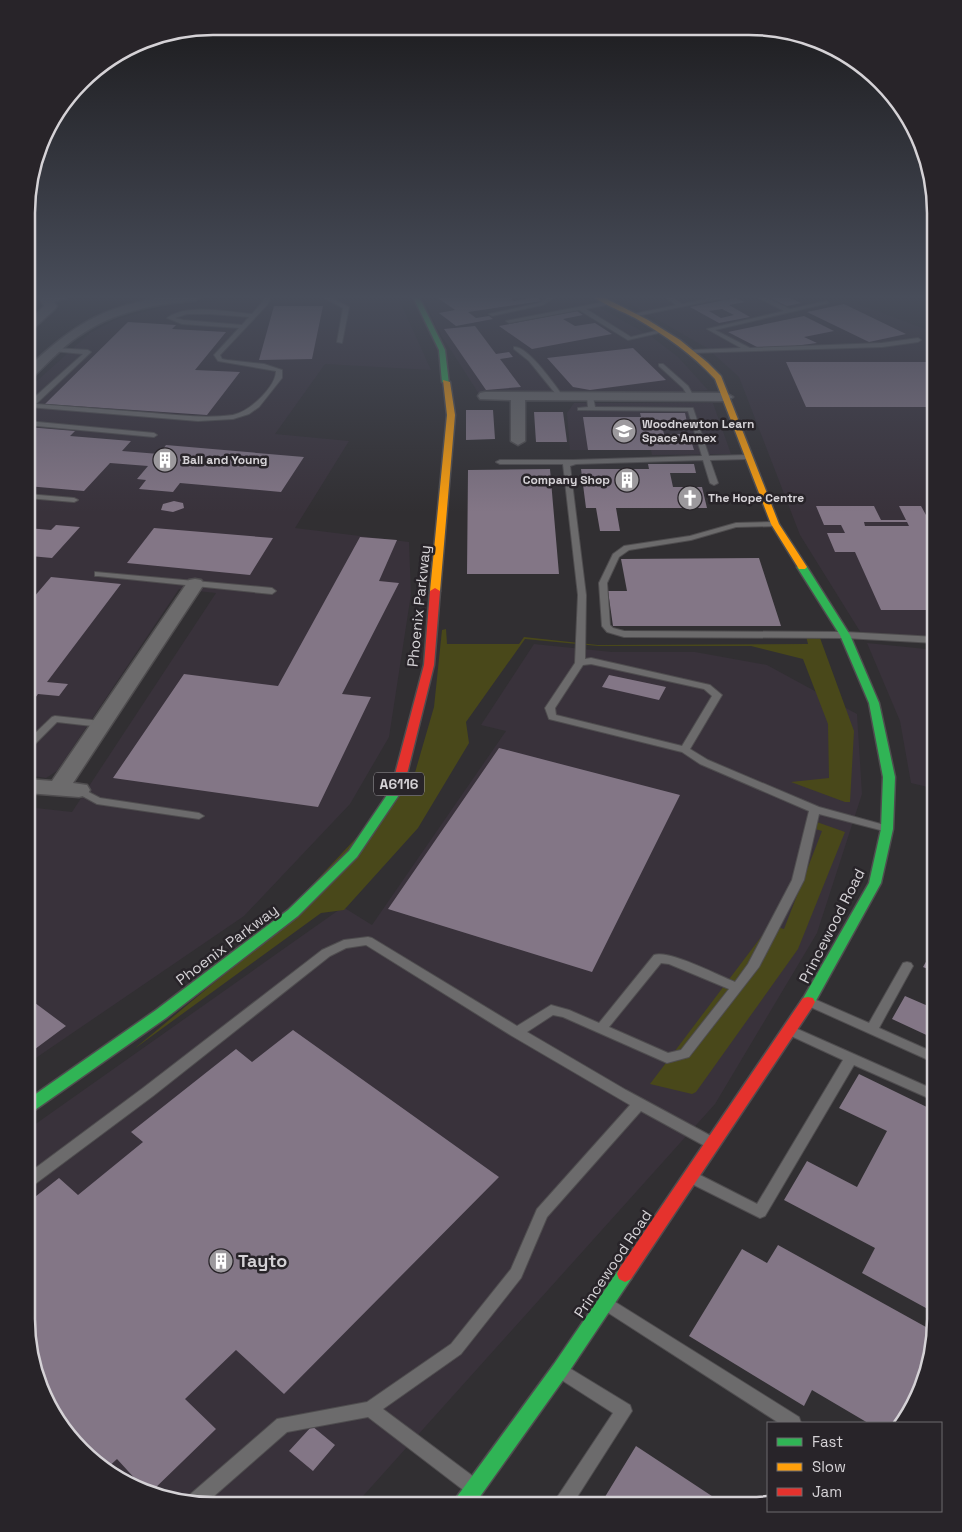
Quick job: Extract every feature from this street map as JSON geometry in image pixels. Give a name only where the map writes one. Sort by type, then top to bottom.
[{"type":"street","name":"Phoenix Parkway","points":[[35,1102],[161,1014],[293,913],[353,854],[398,789],[429,665],[451,415],[445,368]]},
{"type":"street","name":"Princewood Road","points":[[468,1497],[560,1370],[809,1001],[875,883],[887,829],[889,777],[874,702],[846,635],[775,524],[726,397],[714,372],[710,368]]},
{"type":"street","points":[[485,396],[561,397],[591,403],[691,397],[726,397]]},
{"type":"street","points":[[518,396],[518,441]]},
{"type":"street","points":[[35,787],[69,790],[101,724],[195,584]]},
{"type":"lane","points":[[35,400],[70,368]]},
{"type":"lane","points":[[35,405],[207,419],[233,417],[247,413],[257,406],[279,378],[279,370],[275,368]]},
{"type":"lane","points":[[538,368],[561,397]]},
{"type":"lane","points":[[666,368],[686,387],[691,397]]},
{"type":"lane","points":[[580,408],[591,403],[691,409],[714,483]]},
{"type":"lane","points":[[35,425],[154,435]]},
{"type":"lane","points":[[500,462],[575,462],[748,457]]},
{"type":"lane","points":[[575,462],[566,465],[582,595],[580,663],[550,708],[552,717],[685,750],[704,762],[815,809],[887,829]]},
{"type":"lane","points":[[35,497],[74,500]]},
{"type":"lane","points":[[775,524],[736,525],[691,538],[627,548],[616,556],[603,582],[606,626],[610,630],[624,634],[846,635],[927,640]]},
{"type":"lane","points":[[98,574],[272,591]]},
{"type":"lane","points":[[580,663],[591,661],[708,687],[717,695],[685,750]]},
{"type":"lane","points":[[35,739],[55,719],[101,724]]},
{"type":"lane","points":[[69,790],[97,801],[199,816]]},
{"type":"lane","points":[[516,1033],[551,1010],[566,1013],[667,1058],[685,1054],[753,967],[798,880],[815,809]]},
{"type":"lane","points":[[35,1176],[148,1092],[326,952],[344,944],[368,941],[516,1033],[638,1105],[713,1144]]},
{"type":"lane","points":[[601,1029],[658,958],[671,960],[737,988]]},
{"type":"lane","points":[[872,1030],[907,966]]},
{"type":"lane","points":[[809,1001],[927,1054]]},
{"type":"lane","points":[[790,1031],[927,1092]]},
{"type":"lane","points":[[690,1176],[760,1212],[852,1058]]},
{"type":"lane","points":[[200,1497],[283,1426],[370,1409],[456,1350],[516,1273],[542,1213],[638,1105]]},
{"type":"lane","points":[[605,1303],[791,1422]]},
{"type":"lane","points":[[560,1370],[624,1411],[567,1497]]},
{"type":"lane","points":[[370,1409],[474,1488]]},
{"type":"shaded area","points":[[51,368],[322,368],[275,434],[349,441],[295,528],[409,542],[411,594],[389,737],[350,804],[244,916],[35,1059],[35,808],[72,812],[216,593],[179,589],[57,771],[46,778],[35,776],[35,383]]},
{"type":"shaded area","points":[[404,368],[430,368],[431,370]]},
{"type":"shaded area","points":[[463,368],[688,368],[708,390],[646,394],[479,394]]},
{"type":"shaded area","points":[[730,368],[927,368],[927,637],[861,633],[800,535],[739,377]]},
{"type":"shaded area","points":[[574,403],[713,403],[731,454],[652,455],[651,450],[570,450],[567,413]]},
{"type":"shaded area","points":[[446,629],[447,644],[519,644],[524,637],[598,645],[808,644],[806,636],[820,638],[854,731],[850,802],[845,802],[791,782],[829,778],[828,724],[803,659],[751,646],[598,646],[525,639],[466,722],[469,743],[418,828],[344,910],[321,913],[134,1049],[244,958],[414,776],[434,707],[442,630]]},
{"type":"shaded area","points":[[867,643],[927,649],[927,787],[911,783],[900,721]]},
{"type":"shaded area","points":[[534,644],[612,652],[695,652],[767,665],[857,714],[862,794],[817,933],[715,1104],[362,1497],[202,1497],[167,1491],[134,1479],[96,1453],[79,1436],[53,1398],[44,1376],[35,1330],[35,1124],[343,907],[372,925],[506,731],[481,725]]},
{"type":"shaded area","points":[[814,821],[845,832],[798,949],[696,1092],[692,1094],[650,1084],[770,925],[784,929],[822,831],[809,827]]},
{"type":"building","points":[[81,368],[196,368],[195,370],[240,372],[207,415],[45,404]]},
{"type":"building","points":[[471,368],[507,368],[521,387],[486,390]]},
{"type":"building","points":[[556,368],[654,368],[666,380],[590,390],[573,387]]},
{"type":"building","points":[[789,368],[927,368],[927,407],[806,407]]},
{"type":"building","points":[[466,410],[493,410],[495,439],[466,440]]},
{"type":"building","points":[[534,412],[563,412],[567,442],[536,442]]},
{"type":"building","name":"Woodnewton Learn Space Annex","points":[[640,413],[685,413],[687,422],[661,422],[664,434],[689,434],[694,450],[588,450],[583,417],[641,417]]},
{"type":"building","name":"Ball and Young","points":[[35,428],[75,431],[70,436],[131,441],[122,451],[159,454],[166,445],[304,457],[281,492],[180,483],[173,492],[139,489],[146,480],[137,479],[148,466],[110,463],[84,491],[35,487]]},
{"type":"building","name":"Company Shop","points":[[648,464],[694,464],[696,473],[670,473],[673,487],[702,487],[707,508],[616,508],[620,531],[600,531],[596,508],[586,508],[581,469],[649,469]]},
{"type":"building","points":[[550,469],[559,574],[467,574],[468,470]]},
{"type":"building","points":[[174,501],[183,503],[184,508],[173,512],[161,510],[163,504]]},
{"type":"building","points":[[816,506],[874,506],[881,520],[906,520],[899,506],[921,506],[927,517],[927,610],[881,610],[855,552],[835,552],[827,533],[845,533],[841,525],[824,525]],"holes":[[[864,522],[907,522],[909,526],[865,526]]]},
{"type":"building","points":[[56,525],[80,527],[52,558],[35,556],[35,529],[51,530]]},
{"type":"building","points":[[154,528],[273,538],[250,575],[127,563]]},
{"type":"building","points":[[360,537],[397,540],[379,581],[399,583],[342,694],[371,697],[318,807],[113,778],[184,674],[278,686]]},
{"type":"building","points":[[759,558],[781,626],[613,626],[608,591],[627,591],[621,559]]},
{"type":"building","points":[[51,577],[121,584],[47,682],[68,684],[59,696],[38,694],[35,698],[35,596]]},
{"type":"building","points":[[609,675],[666,687],[659,700],[602,687]]},
{"type":"building","points":[[499,748],[680,795],[592,972],[388,909]]},
{"type":"building","points":[[927,960],[927,969],[923,967]]},
{"type":"building","points":[[905,996],[927,1006],[927,1035],[892,1019]]},
{"type":"building","points":[[35,1003],[66,1026],[35,1049]]},
{"type":"building","name":"Tayto","points":[[293,1030],[499,1177],[284,1394],[236,1350],[185,1399],[216,1429],[155,1488],[136,1480],[117,1459],[111,1465],[96,1453],[79,1436],[53,1398],[41,1365],[35,1330],[35,1197],[59,1178],[78,1195],[143,1142],[131,1132],[236,1049],[252,1062]]},
{"type":"building","points":[[859,1074],[927,1107],[927,1309],[862,1273],[875,1248],[784,1200],[807,1161],[857,1187],[887,1131],[839,1108]]},
{"type":"building","points":[[778,1245],[927,1328],[924,1353],[918,1376],[909,1398],[894,1422],[866,1422],[812,1390],[804,1406],[689,1336],[742,1249],[767,1263]]},
{"type":"building","points":[[312,1426],[335,1445],[313,1471],[289,1451]]},
{"type":"building","points":[[636,1446],[713,1497],[605,1497]]},
{"type":"traffic: fast","points":[[444,368],[446,382]]},
{"type":"traffic: fast","points":[[802,567],[845,635],[874,703],[889,777],[887,829],[875,883],[808,1002]]},
{"type":"traffic: fast","points":[[35,1102],[161,1014],[293,913],[353,854],[397,789],[400,778]]},
{"type":"traffic: fast","points":[[469,1497],[560,1370],[625,1274]]},
{"type":"traffic: slow","points":[[709,368],[718,378],[775,524],[802,567]]},
{"type":"traffic: slow","points":[[435,591],[451,415],[446,382]]},
{"type":"traffic: jam","points":[[400,778],[429,665],[435,591]]},
{"type":"traffic: jam","points":[[625,1274],[808,1002]]},
{"type":"place","name":"Woodnewton Learn Space Annex","points":[[624,431]]},
{"type":"place","name":"Ball and Young","points":[[165,460]]},
{"type":"place","name":"Company Shop","points":[[627,480]]},
{"type":"place","name":"The Hope Centre","points":[[690,498]]},
{"type":"place","name":"Tayto","points":[[221,1261]]}]
